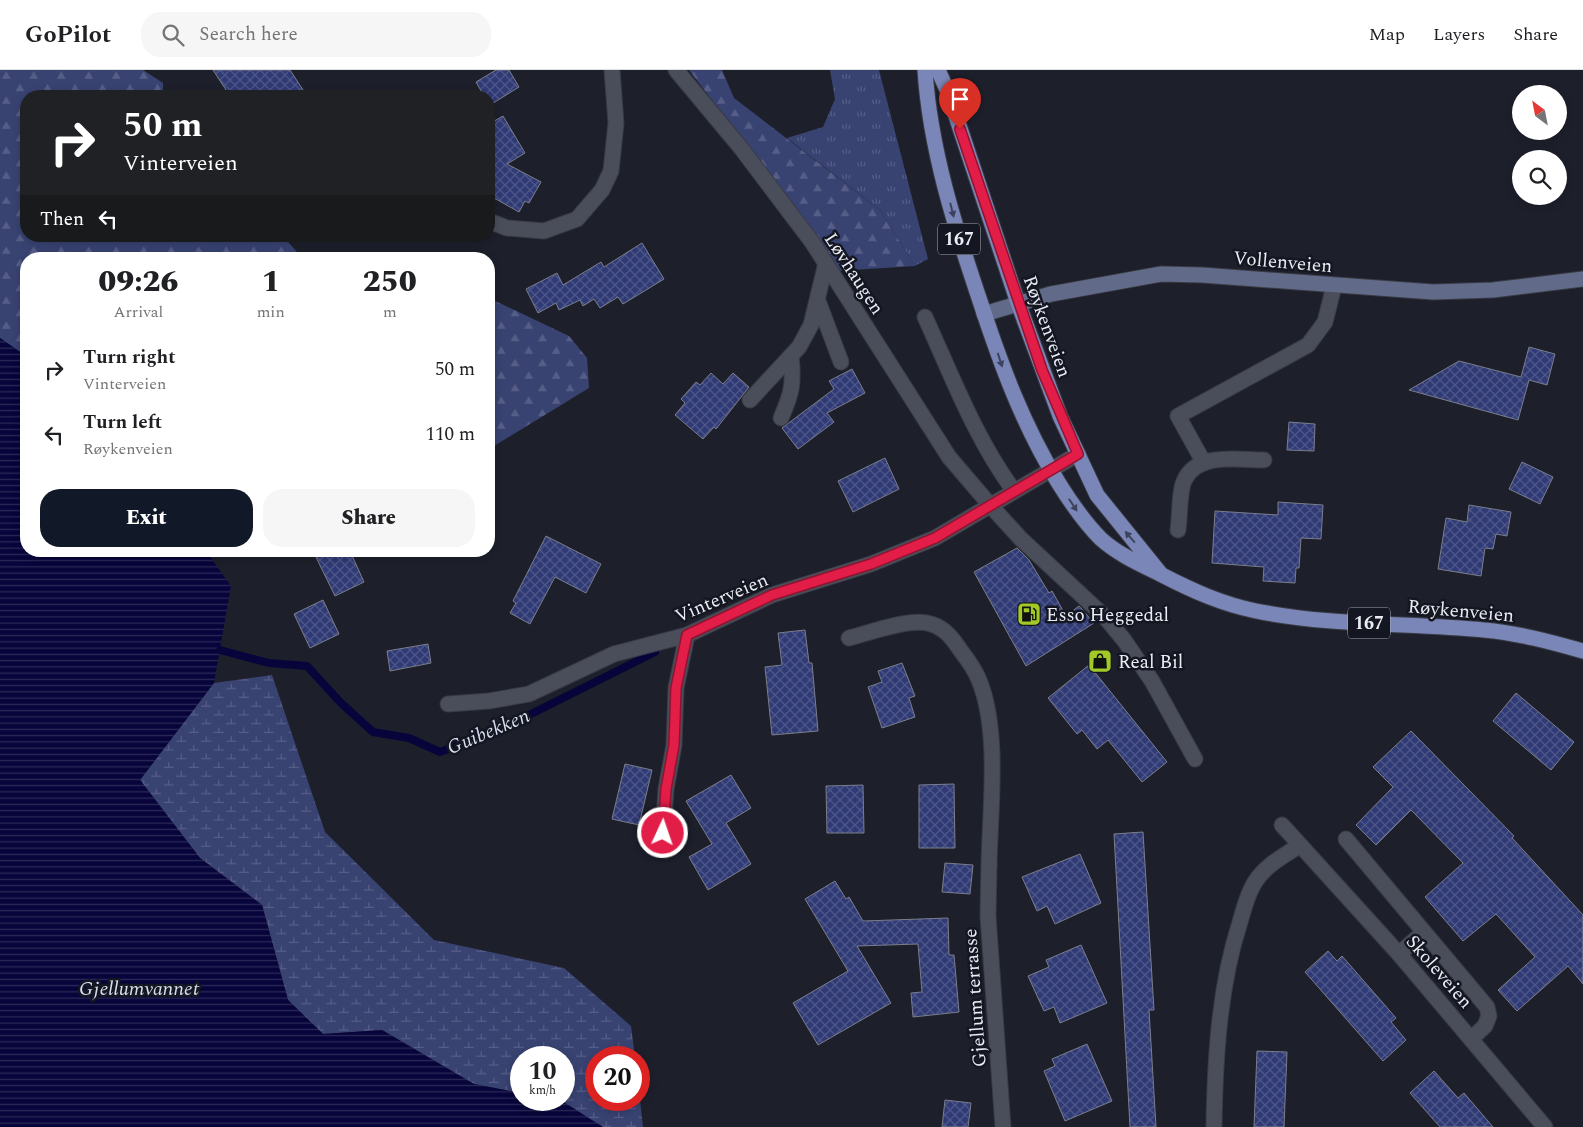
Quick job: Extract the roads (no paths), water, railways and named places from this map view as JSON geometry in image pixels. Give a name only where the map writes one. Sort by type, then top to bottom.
[{"type":"main road","name":"Røykenveien","points":[[925,70],[927,103],[959,238],[984,314],[1018,406],[1032,438],[1076,510],[1102,539],[1120,554],[1203,596],[1258,611],[1369,623],[1486,630],[1540,639],[1583,651]]},
{"type":"main road","name":"Røykenveien","points":[[938,70],[948,92],[1018,303],[1060,416],[1097,495],[1161,575]]},
{"type":"main road","name":"Vollenveien","points":[[984,314],[1051,294],[1161,274],[1228,276],[1334,286],[1433,292],[1470,292],[1583,279]]},
{"type":"street","points":[[495,223],[507,228],[544,231],[577,219],[602,190],[611,171],[616,123],[612,70]]},
{"type":"street","name":"Løvhaugen","points":[[676,70],[741,148],[826,263],[949,457],[1021,539],[1105,617],[1124,640],[1152,681],[1195,760]]},
{"type":"street","points":[[750,400],[799,347],[811,325],[818,300],[820,278],[826,263]]},
{"type":"street","points":[[1204,463],[1178,416],[1308,345],[1325,322],[1334,286]]},
{"type":"street","points":[[818,300],[841,362]]},
{"type":"street","points":[[925,317],[980,438],[995,466],[1014,491]]},
{"type":"street","points":[[781,418],[791,396],[794,380],[790,356]]},
{"type":"street","name":"Vinterveien","points":[[448,704],[489,701],[529,694],[614,654],[687,635],[772,595],[871,564],[935,538],[1078,454]]},
{"type":"street","points":[[1178,530],[1184,480],[1194,468],[1216,460],[1264,460]]},
{"type":"street","name":"Gjellum terrasse","points":[[849,638],[894,626],[929,623],[941,628],[953,638],[978,679],[989,720],[991,778],[988,916],[1003,1127]]},
{"type":"street","points":[[663,833],[666,789],[674,745],[676,688],[687,635]]},
{"type":"street","name":"Skoleveien","points":[[1282,825],[1299,846],[1399,954],[1472,1038],[1545,1127]]},
{"type":"street","points":[[1346,839],[1486,1007],[1489,1016],[1485,1026],[1472,1038]]},
{"type":"street","points":[[1214,1127],[1219,1033],[1226,976],[1237,933],[1255,882],[1276,861],[1299,846]]},
{"type":"street","points":[[1399,954],[1424,932]]},
{"type":"water","name":"Gjellumvannet","points":[[0,338],[20,352],[20,557],[210,557],[231,586],[214,683],[140,780],[200,858],[262,905],[288,1000],[323,1034],[382,1030],[474,1084],[510,1091],[510,1111],[575,1111],[575,1109],[603,1127],[0,1127]]},
{"type":"waterway","name":"Guibekken","points":[[220,650],[269,663],[307,666],[341,703],[373,732],[409,738],[440,752],[497,731],[655,652]]},
{"type":"place","name":"Esso Heggedal","points":[[1029,614]]},
{"type":"place","name":"Real Bil","points":[[1100,661]]}]
